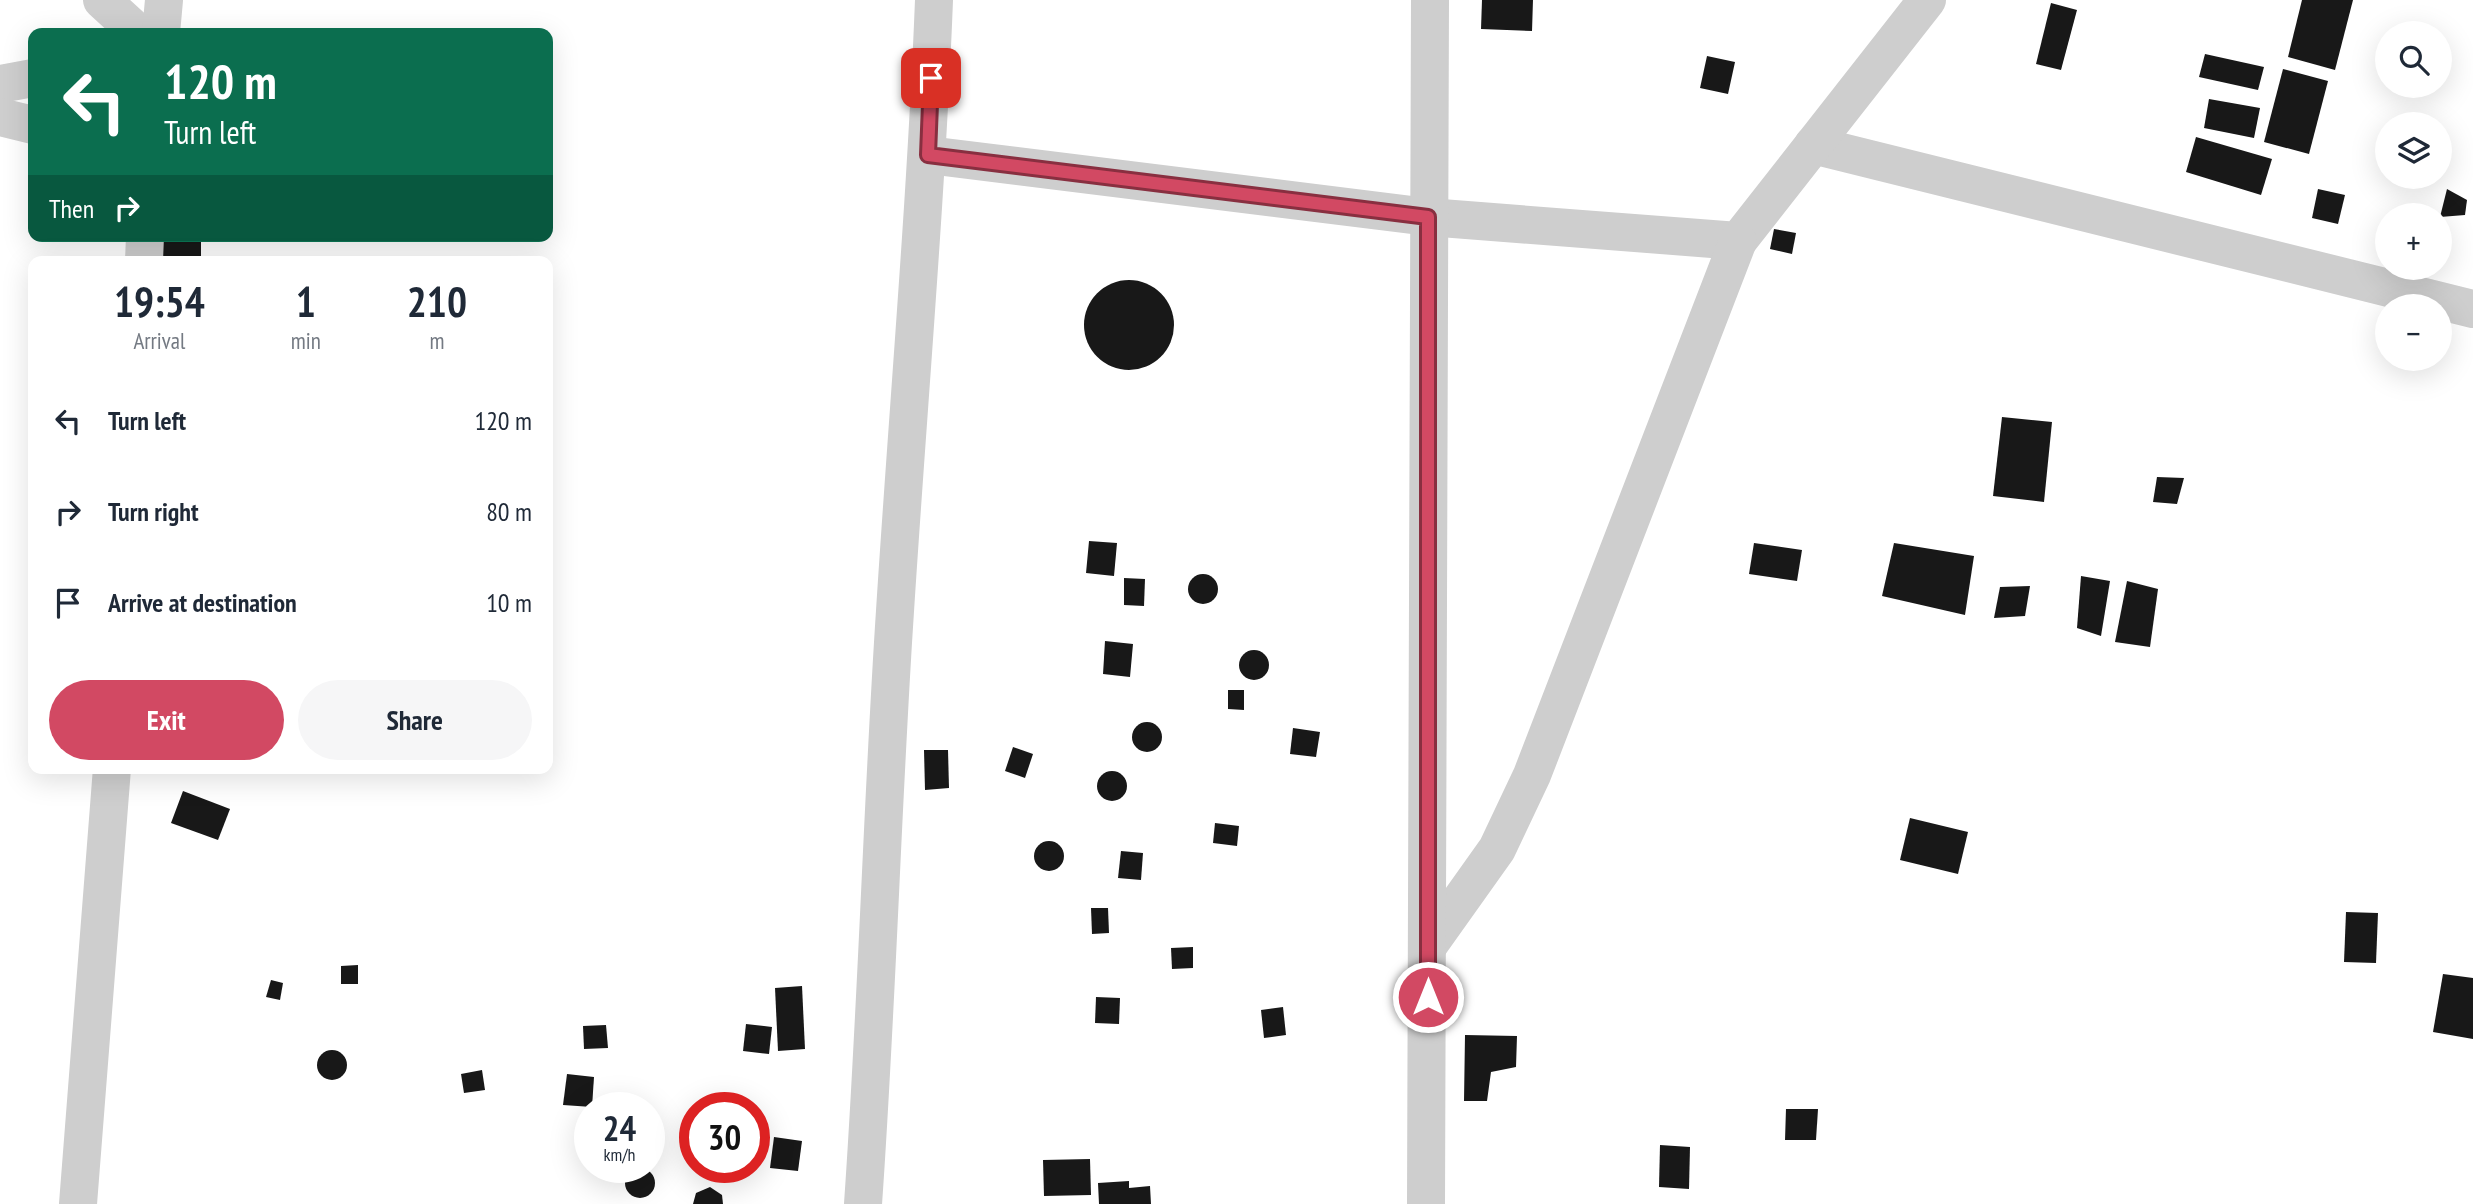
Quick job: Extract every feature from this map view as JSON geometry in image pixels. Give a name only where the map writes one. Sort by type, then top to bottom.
[{"type":"street","points":[[102,0],[133,28]]},
{"type":"street","points":[[161,28],[164,0]]},
{"type":"street","points":[[863,1204],[873,1067],[895,614],[928,155],[934,0]]},
{"type":"street","points":[[1426,1204],[1430,0]]},
{"type":"street","points":[[1428,946],[1497,849],[1532,775],[1738,242],[1927,0]]},
{"type":"street","points":[[0,84],[28,79]]},
{"type":"street","points":[[0,117],[28,124]]},
{"type":"street","points":[[1813,145],[2473,309]]},
{"type":"street","points":[[928,155],[1428,217],[1738,242]]},
{"type":"street","points":[[78,1204],[112,774]]},
{"type":"building","points":[[1482,0],[1533,0],[1532,31],[1481,29]]},
{"type":"building","points":[[2302,0],[2353,0],[2335,70],[2288,57]]},
{"type":"building","points":[[2051,3],[2077,10],[2061,70],[2036,64]]},
{"type":"building","points":[[2205,54],[2264,67],[2258,90],[2199,77]]},
{"type":"building","points":[[1707,56],[1735,62],[1728,94],[1700,88]]},
{"type":"building","points":[[2283,69],[2328,81],[2309,154],[2264,142]]},
{"type":"building","points":[[2209,99],[2260,108],[2254,138],[2204,128]]},
{"type":"building","points":[[2196,137],[2272,159],[2261,195],[2186,172]]},
{"type":"building","points":[[2318,189],[2345,195],[2338,224],[2312,218]]},
{"type":"building","points":[[2447,189],[2467,200],[2465,215],[2452,216],[2452,203],[2444,203]]},
{"type":"building","points":[[1774,229],[1796,233],[1792,254],[1770,249]]},
{"type":"building","points":[[160,242],[201,242],[201,256],[160,256]]},
{"type":"building","points":[[1129,280],[1146,283],[1161,293],[1171,308],[1174,325],[1171,342],[1161,357],[1146,367],[1129,370],[1112,367],[1097,357],[1087,342],[1084,325],[1087,308],[1097,293],[1112,283]]},
{"type":"building","points":[[2002,417],[2052,422],[2044,502],[1993,496]]},
{"type":"building","points":[[2157,477],[2184,478],[2177,504],[2153,502]]},
{"type":"building","points":[[1089,541],[1117,543],[1114,576],[1086,573]]},
{"type":"building","points":[[1754,543],[1802,550],[1797,581],[1749,574]]},
{"type":"building","points":[[1894,543],[1974,556],[1965,615],[1882,596]]},
{"type":"building","points":[[1203,574],[1214,578],[1218,589],[1214,600],[1203,604],[1192,600],[1188,589],[1192,578]]},
{"type":"building","points":[[2081,576],[2110,581],[2101,636],[2077,628]]},
{"type":"building","points":[[1124,578],[1145,579],[1144,606],[1124,605]]},
{"type":"building","points":[[2127,581],[2158,589],[2150,647],[2115,642]]},
{"type":"building","points":[[2030,586],[2025,616],[1994,618],[2000,587]]},
{"type":"building","points":[[1105,641],[1133,644],[1130,677],[1103,674]]},
{"type":"building","points":[[1254,650],[1265,654],[1269,665],[1265,676],[1254,680],[1243,676],[1239,665],[1243,654]]},
{"type":"building","points":[[1228,690],[1244,690],[1244,710],[1228,709]]},
{"type":"building","points":[[1147,722],[1158,726],[1162,737],[1158,748],[1147,752],[1136,748],[1132,737],[1136,726]]},
{"type":"building","points":[[1293,728],[1320,732],[1316,757],[1290,754]]},
{"type":"building","points":[[1013,747],[1033,754],[1025,778],[1005,771]]},
{"type":"building","points":[[924,750],[948,750],[949,788],[925,790]]},
{"type":"building","points":[[1112,771],[1123,775],[1127,786],[1123,797],[1112,801],[1101,797],[1097,786],[1101,775]]},
{"type":"building","points":[[183,791],[230,809],[218,840],[171,823]]},
{"type":"building","points":[[1910,818],[1968,832],[1958,874],[1900,860]]},
{"type":"building","points":[[1215,823],[1239,826],[1237,846],[1213,843]]},
{"type":"building","points":[[1049,841],[1060,845],[1064,856],[1060,867],[1049,871],[1038,867],[1034,856],[1038,845]]},
{"type":"building","points":[[1121,851],[1143,853],[1141,880],[1118,878]]},
{"type":"building","points":[[1091,908],[1108,908],[1109,933],[1092,934]]},
{"type":"building","points":[[2346,912],[2378,913],[2376,963],[2344,962]]},
{"type":"building","points":[[1193,947],[1193,968],[1172,969],[1171,948]]},
{"type":"building","points":[[358,965],[358,984],[341,984],[341,966]]},
{"type":"building","points":[[2443,974],[2473,978],[2473,1039],[2433,1032]]},
{"type":"building","points":[[271,980],[283,983],[280,1000],[266,997]]},
{"type":"building","points":[[802,986],[805,1049],[778,1051],[775,988]]},
{"type":"building","points":[[1096,997],[1120,998],[1119,1024],[1095,1023]]},
{"type":"building","points":[[1283,1007],[1286,1035],[1264,1038],[1261,1010]]},
{"type":"building","points":[[746,1024],[772,1027],[769,1054],[743,1051]]},
{"type":"building","points":[[606,1025],[608,1048],[584,1049],[583,1026]]},
{"type":"building","points":[[1465,1035],[1517,1036],[1516,1067],[1491,1072],[1487,1101],[1464,1101]]},
{"type":"building","points":[[332,1050],[343,1054],[347,1065],[343,1076],[332,1080],[321,1076],[317,1065],[321,1054]]},
{"type":"building","points":[[482,1070],[485,1090],[464,1093],[461,1074]]},
{"type":"building","points":[[567,1074],[594,1077],[593,1092],[574,1092],[574,1106],[563,1105]]},
{"type":"building","points":[[1786,1109],[1818,1109],[1816,1140],[1785,1140]]},
{"type":"building","points":[[774,1137],[802,1141],[798,1171],[770,1168]]},
{"type":"building","points":[[1660,1145],[1690,1147],[1689,1189],[1659,1187]]},
{"type":"building","points":[[1090,1159],[1091,1195],[1044,1196],[1043,1160]]},
{"type":"building","points":[[1129,1181],[1129,1188],[1150,1186],[1151,1204],[1099,1204],[1098,1183]]},
{"type":"building","points":[[625,1183],[655,1183],[651,1194],[646,1197],[634,1197],[626,1189]]},
{"type":"building","points":[[710,1187],[722,1195],[723,1204],[693,1204],[696,1193]]},
{"type":"route","points":[[931,78],[928,155],[1428,217],[1428,997]]}]
